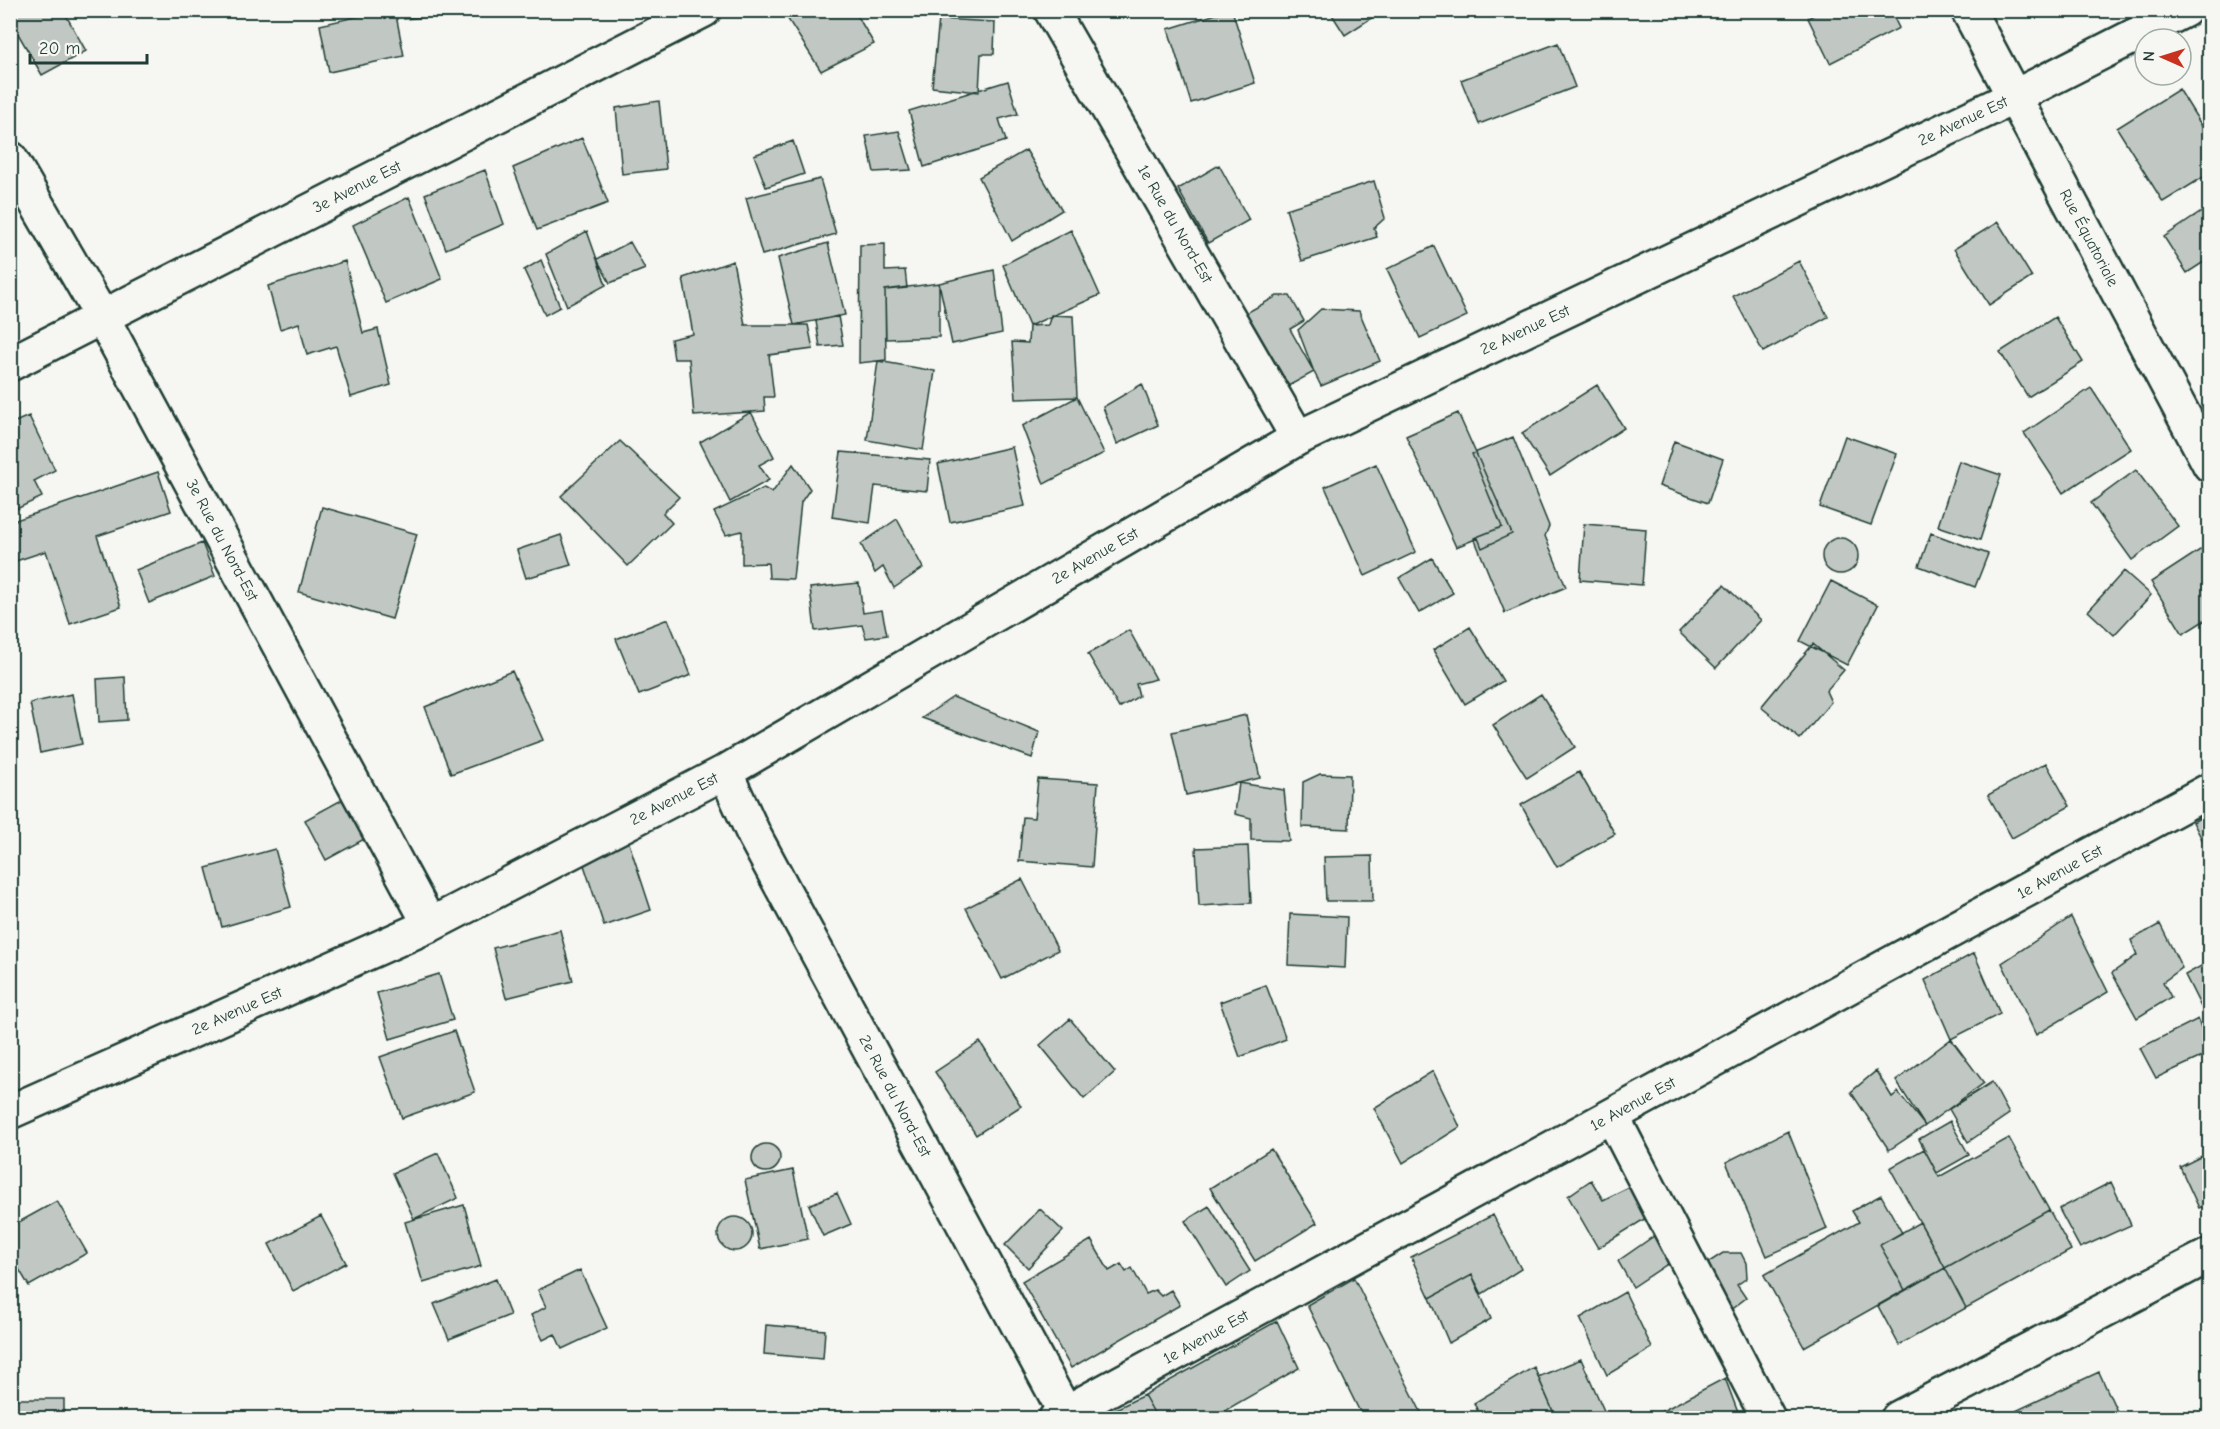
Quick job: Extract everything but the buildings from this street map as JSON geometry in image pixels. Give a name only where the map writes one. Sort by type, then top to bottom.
[{"type":"main road","name":"3e Avenue Est","points":[[10,364],[704,10]]},
{"type":"main road","name":"1e Rue du Nord-Est","points":[[1052,10],[1298,438]]},
{"type":"main road","name":"Rue Équatoriale","points":[[1968,10],[2210,465]]},
{"type":"main road","name":"2e Avenue Est","points":[[10,1112],[430,925],[725,772],[1298,438],[2014,97],[2185,10]]},
{"type":"main road","name":"3e Rue du Nord-Est","points":[[10,158],[102,317],[430,925]]},
{"type":"main road","name":"2e Rue du Nord-Est","points":[[725,772],[755,837],[1064,1417]]},
{"type":"main road","name":"1e Avenue Est","points":[[1064,1417],[2210,790]]},
{"type":"main road","points":[[1612,1116],[1768,1419]]},
{"type":"main road","points":[[1898,1419],[2210,1255]]}]
